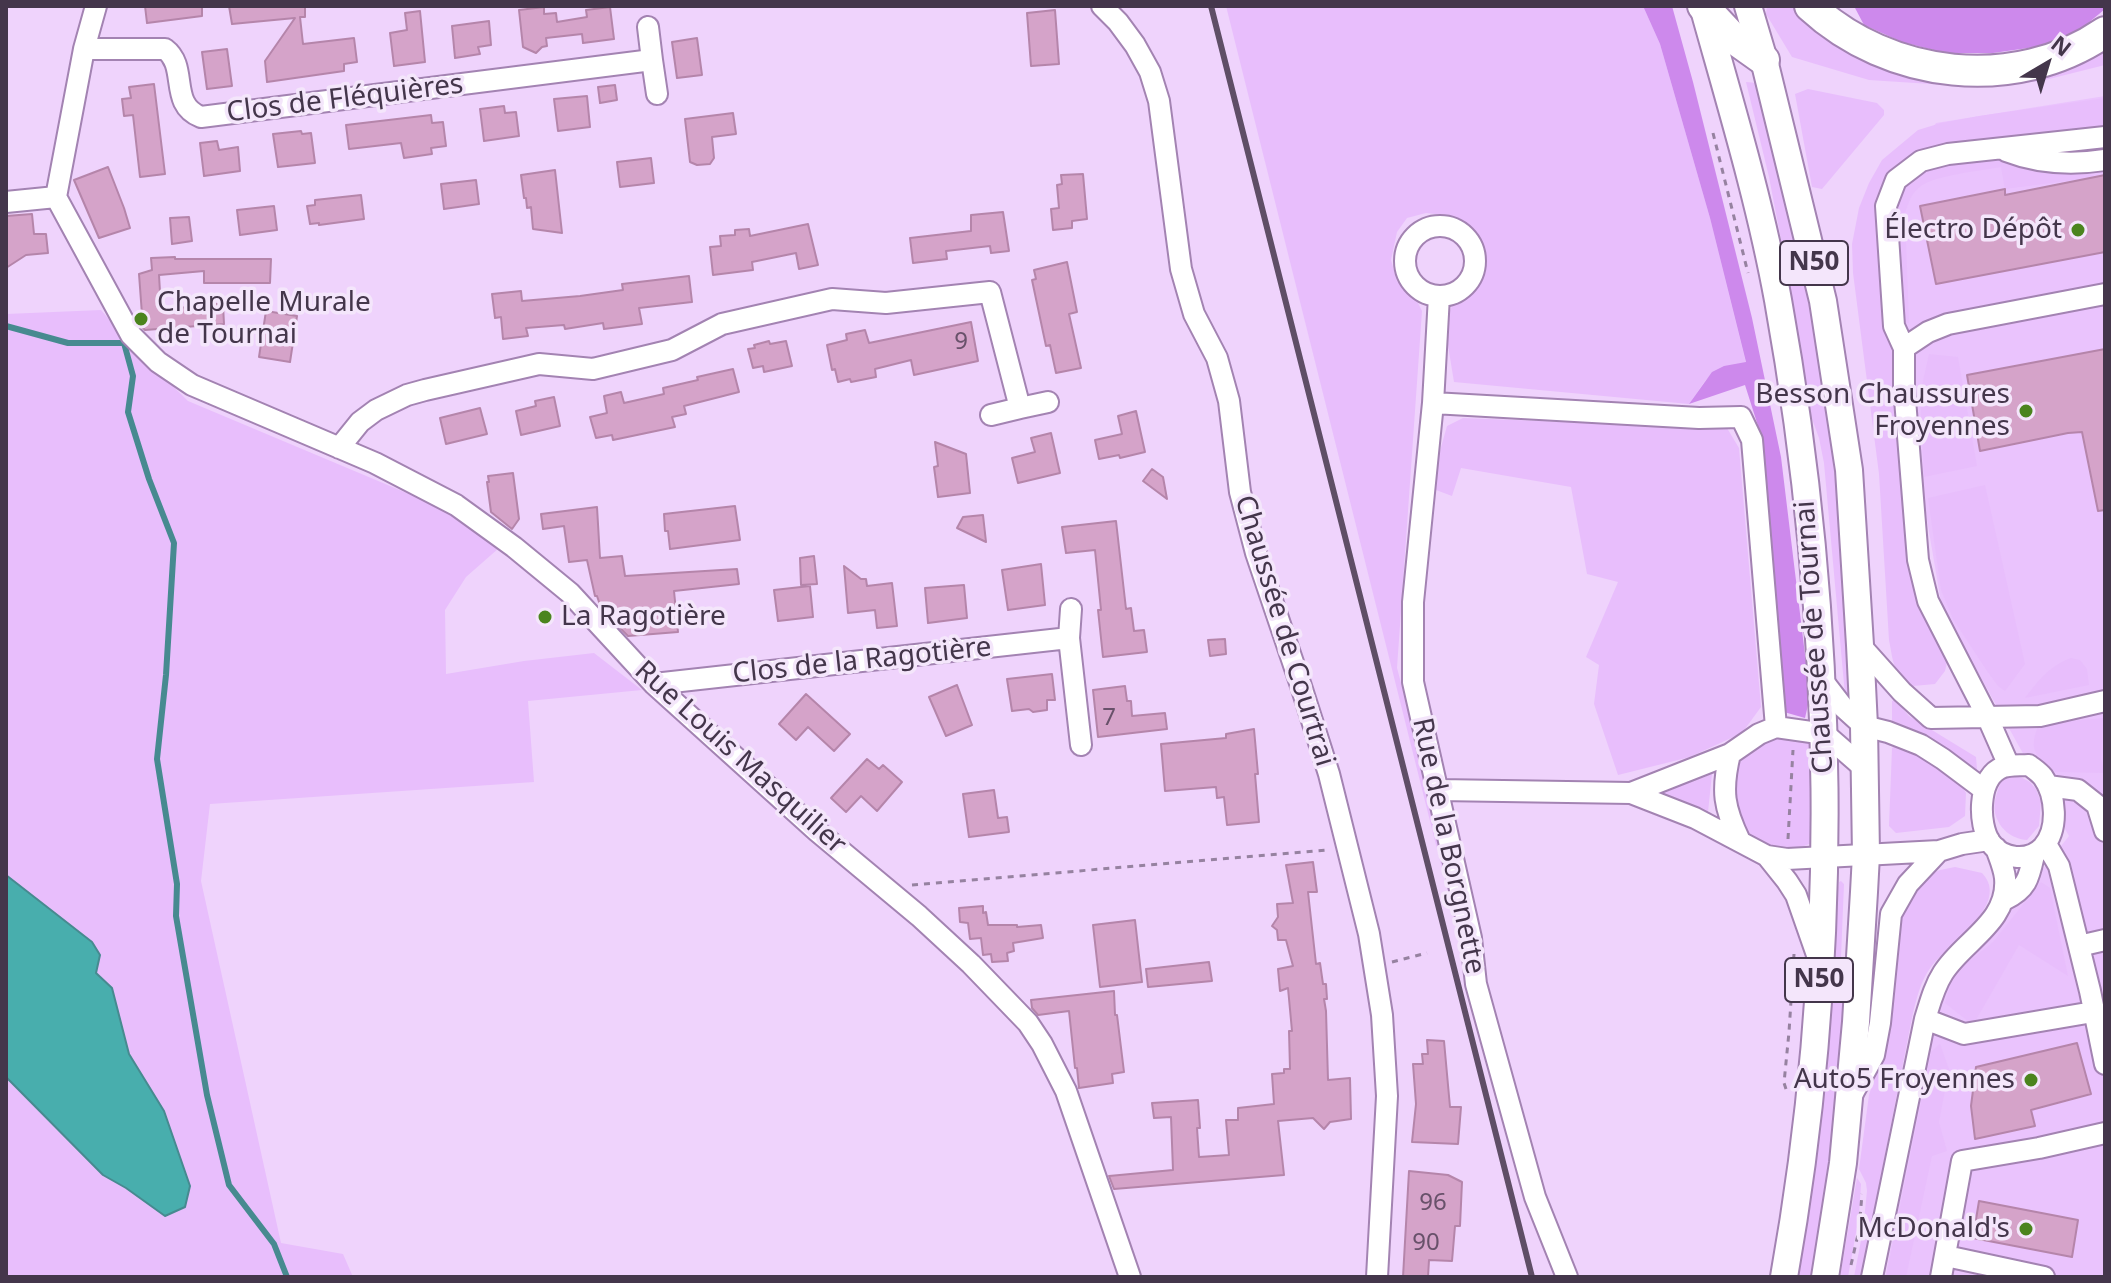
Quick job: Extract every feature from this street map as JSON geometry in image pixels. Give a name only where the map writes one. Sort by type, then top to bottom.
[{"type":"highway","points":[[1703,6],[1733,38],[1764,60]]},
{"type":"highway","points":[[1810,6],[1826,21],[1858,41],[1908,63],[1957,71],[1996,70],[2047,62],[2105,32]]},
{"type":"main road","name":"Chaussée de Tournai","points":[[1703,6],[1751,182],[1778,297],[1798,421],[1823,681],[1825,857],[1820,963],[1811,1088],[1784,1277]]},
{"type":"main road","name":"Chaussée de Tournai","points":[[1748,6],[1823,301],[1834,363],[1849,470],[1860,645],[1866,855],[1849,1102],[1825,1277]]},
{"type":"street","points":[[6,202],[56,197],[84,49],[96,6]]},
{"type":"street","name":"Chaussée de Courtrai","points":[[1102,6],[1135,45],[1150,72],[1159,101],[1181,269],[1194,314],[1217,358],[1229,401],[1240,492],[1256,553],[1329,774],[1369,934],[1382,1015],[1387,1096],[1377,1277]]},
{"type":"street","points":[[648,27],[657,94]]},
{"type":"street","name":"Clos de Fléquières","points":[[84,49],[165,49],[172,54],[183,103],[192,114],[201,117],[652,60]]},
{"type":"street","points":[[2009,766],[1928,601],[1918,560],[1904,387],[1904,348],[1894,326],[1886,206],[1896,180],[1921,161],[1948,154],[2105,137]]},
{"type":"street","points":[[1999,148],[2024,157],[2080,164],[2105,160]]},
{"type":"street","name":"Rue Louis Masquilier","points":[[56,197],[131,335],[158,362],[192,385],[375,463],[456,505],[514,547],[570,593],[654,684],[971,964],[1028,1023],[1066,1091],[1130,1277]]},
{"type":"street","points":[[339,448],[360,422],[376,410],[407,395],[539,364],[593,369],[672,350],[722,324],[832,299],[886,303],[990,292],[1020,408]]},
{"type":"street","points":[[1904,348],[1928,332],[1948,324],[2105,294]]},
{"type":"street","name":"Rue de la Borgnette","points":[[1439,296],[1433,403],[1413,602],[1413,682],[1471,938],[1476,984],[1535,1197],[1567,1277]]},
{"type":"street","points":[[991,415],[1048,402]]},
{"type":"street","points":[[1433,403],[1699,418],[1741,417],[1752,440],[1776,727]]},
{"type":"street","points":[[1071,609],[1069,638],[1081,745]]},
{"type":"street","name":"Clos de la Ragotière","points":[[654,684],[1069,638]]},
{"type":"street","points":[[1860,645],[1902,692],[1931,718],[2040,716],[2105,701]]},
{"type":"street","points":[[1823,681],[1843,707],[1864,726],[1921,745],[1983,789]]},
{"type":"street","points":[[1631,793],[1730,754],[1759,734],[1776,727],[1825,734],[1864,768]]},
{"type":"street","points":[[1730,754],[1724,794],[1728,817],[1740,841]]},
{"type":"street","points":[[1872,1277],[1925,1019],[1934,993],[1944,972],[1985,930],[2004,900],[2005,877],[1983,822],[1983,789],[1996,771],[2009,766],[2029,765],[2048,786],[2054,809],[2053,823],[2029,878],[2017,894],[2004,900]]},
{"type":"street","points":[[2048,786],[2078,790],[2097,805],[2105,831]]},
{"type":"street","points":[[1439,790],[1631,793],[1695,818],[1767,856],[1800,860],[1939,851],[1962,844],[1992,844],[2013,857],[2025,858],[2040,850]]},
{"type":"street","points":[[2040,850],[2059,866],[2105,1064]]},
{"type":"street","points":[[1849,1102],[1874,1055],[1891,914],[1908,884],[1939,851]]},
{"type":"street","points":[[1767,856],[1796,895],[1820,963]]},
{"type":"street","points":[[2079,946],[2105,940]]},
{"type":"street","points":[[1925,1019],[1964,1034],[2093,1012]]},
{"type":"street","points":[[1941,1277],[1962,1161],[2105,1133]]},
{"type":"street","points":[[1946,1256],[2044,1277]]},
{"type":"path","points":[[889,891],[902,886],[1348,848]]},
{"type":"path","points":[[1375,967],[1427,953]]},
{"type":"shaded area","points":[[1226,6],[1643,6],[1660,44],[1710,218],[1746,363],[1724,368],[1711,375],[1689,404],[1454,382],[1444,321],[1455,301],[1469,289],[1481,269],[1481,241],[1445,215],[1426,213],[1407,218],[1397,232],[1391,260],[1397,281],[1416,299],[1422,311],[1397,668],[1446,852],[1442,869]]},
{"type":"shaded area","points":[[1643,6],[1672,6],[1752,318],[1781,457],[1810,696],[1805,718],[1784,712],[1759,429],[1745,385],[1689,404],[1712,372],[1746,362],[1710,218],[1660,44]]},
{"type":"shaded area","points":[[1767,6],[1797,6],[1900,69],[2105,46],[2105,65],[2041,81],[1977,87],[1869,80],[1792,57],[1766,14]]},
{"type":"shaded area","points":[[1854,6],[2105,6],[2105,9],[2075,34],[2035,47],[1993,53],[1945,53],[1902,42],[1864,25]]},
{"type":"shaded area","points":[[1746,82],[1757,83],[1798,230],[1828,412],[1853,695],[1847,697],[1824,463],[1811,416],[1769,177]]},
{"type":"shaded area","points":[[1808,89],[1877,103],[1884,110],[1884,115],[1822,189],[1812,187],[1795,94]]},
{"type":"shaded area","points":[[2105,96],[2105,1277],[1885,1277],[1944,988],[2069,836],[1942,608],[1918,467],[1886,192],[1936,123]]},
{"type":"shaded area","points":[[2105,98],[2105,128],[1910,159],[1882,211],[1911,563],[1948,658],[1945,671],[1935,684],[1913,686],[1895,667],[1889,640],[1879,474],[1853,273],[1852,244],[1859,208],[1882,160],[1918,130],[1979,116]]},
{"type":"shaded area","points":[[1983,154],[2076,169],[2097,177],[2005,189],[2001,167],[1948,176],[1921,186],[1905,213],[1909,323],[1901,324],[1892,209],[1900,191],[1930,163]]},
{"type":"shaded area","points":[[101,310],[130,344],[188,401],[440,507],[499,548],[466,577],[445,610],[446,674],[594,653],[642,690],[528,701],[534,782],[210,804],[201,881],[281,1243],[343,1254],[353,1277],[6,1277],[6,1077],[103,1175],[126,1188],[164,1111],[129,1054],[112,988],[96,973],[99,955],[92,942],[6,875],[6,314]]},
{"type":"shaded area","points":[[1929,354],[1958,357],[1977,466],[1924,477],[1920,394]]},
{"type":"shaded area","points":[[1463,418],[1727,428],[1739,448],[1761,707],[1742,733],[1690,757],[1618,775],[1594,704],[1599,665],[1586,657],[1618,582],[1587,574],[1571,487],[1461,468],[1452,496],[1436,490],[1438,458],[1447,426]]},
{"type":"shaded area","points":[[1985,485],[2025,664],[2005,691],[1987,671],[1953,619],[1941,590],[1928,498]]},
{"type":"shaded area","points":[[2071,658],[2080,660],[2087,669],[2089,685],[2025,698],[2050,670]]},
{"type":"shaded area","points":[[1895,700],[1909,716],[1976,757],[1977,769],[1973,775],[1892,724],[1892,701]]},
{"type":"shaded area","points":[[2103,718],[2101,759],[2105,773],[2055,772],[2035,751],[2034,740],[2039,724]]},
{"type":"shaded area","points":[[1775,735],[1806,738],[1811,743],[1813,842],[1793,849],[1775,848],[1759,841],[1746,829],[1737,814],[1732,796],[1734,778],[1741,761],[1752,749]]},
{"type":"shaded area","points":[[1899,743],[1958,780],[1966,793],[1965,816],[1949,827],[1896,833],[1889,826],[1892,748]]},
{"type":"shaded area","points":[[1712,774],[1708,812],[1662,794],[1663,792]]},
{"type":"shaded area","points":[[2015,774],[2030,782],[2041,802],[2039,826],[2027,840],[2007,832],[1994,808],[2003,775]]},
{"type":"shaded area","points":[[1955,867],[1982,873],[1989,885],[1989,898],[1974,923],[1931,967],[1920,989],[1861,1277],[1854,1277],[1867,1191],[1859,1169],[1869,1095],[1882,1054],[1903,901],[1928,875]]},
{"type":"shaded area","points":[[6,875],[92,942],[100,955],[96,973],[112,988],[129,1054],[164,1111],[190,1186],[185,1207],[165,1216],[103,1175],[6,1077]]},
{"type":"shaded area","points":[[1841,881],[1844,884],[1840,981],[1844,1013],[1834,1132],[1813,1277],[1796,1277],[1835,905]]},
{"type":"shaded area","points":[[2041,882],[2050,888],[2068,976],[2019,945],[1973,1025],[1945,1003],[1951,983],[1966,964],[1993,942]]},
{"type":"shaded area","points":[[1940,1044],[1949,1069],[1939,1122],[1947,1151],[1932,1156],[1906,1277],[1886,1277],[1931,1052]]},
{"type":"shaded area","points":[[1857,1178],[1861,1184],[1859,1216],[1848,1277],[1840,1277]]},
{"type":"building","points":[[145,6],[202,6],[202,16],[147,23]]},
{"type":"building","points":[[229,6],[305,6],[305,17],[300,17],[303,44],[354,38],[357,62],[344,64],[344,71],[267,82],[265,61],[295,18],[232,24]]},
{"type":"building","points":[[544,7],[544,14],[556,13],[557,22],[587,17],[586,10],[610,7],[614,39],[583,43],[582,34],[546,38],[547,46],[536,53],[523,47],[519,10]]},
{"type":"building","points":[[1055,10],[1059,64],[1031,66],[1027,13]]},
{"type":"building","points":[[420,11],[425,62],[394,66],[390,33],[407,30],[405,13]]},
{"type":"building","points":[[489,21],[491,45],[478,47],[480,54],[455,58],[452,26]]},
{"type":"building","points":[[697,38],[702,75],[677,78],[672,42]]},
{"type":"building","points":[[227,49],[232,86],[207,89],[202,52]]},
{"type":"building","points":[[154,84],[165,174],[140,177],[133,115],[124,116],[122,99],[131,98],[129,87]]},
{"type":"building","points":[[615,85],[617,100],[600,103],[598,87]]},
{"type":"building","points":[[587,96],[590,127],[558,131],[554,99]]},
{"type":"building","points":[[504,106],[505,113],[516,112],[519,136],[484,141],[480,109]]},
{"type":"building","points":[[733,113],[736,134],[712,137],[714,158],[710,164],[690,162],[685,119]]},
{"type":"building","points":[[431,115],[432,123],[443,122],[446,146],[431,148],[432,154],[404,158],[401,143],[349,149],[346,125]]},
{"type":"building","points":[[301,131],[302,134],[311,133],[315,163],[278,167],[273,134]]},
{"type":"building","points":[[217,141],[219,150],[238,147],[240,171],[204,176],[200,143]]},
{"type":"building","points":[[651,158],[654,183],[620,187],[617,162]]},
{"type":"building","points":[[108,167],[130,228],[99,238],[74,180]]},
{"type":"building","points":[[555,170],[562,233],[533,229],[531,207],[527,208],[521,175]]},
{"type":"building","points":[[1083,174],[1087,219],[1072,221],[1072,228],[1053,230],[1051,209],[1059,208],[1057,185],[1062,184],[1061,175]]},
{"type":"building","points":[[2105,175],[2105,252],[1936,284],[1920,206],[2005,189],[2005,195]]},
{"type":"building","points":[[476,180],[479,204],[444,209],[441,184]]},
{"type":"building","points":[[361,195],[364,219],[310,224],[307,206],[315,205],[315,200]]},
{"type":"building","points":[[274,206],[277,230],[240,235],[237,210]]},
{"type":"building","points":[[1003,212],[1009,251],[991,253],[990,246],[946,251],[947,259],[913,263],[910,238],[971,231],[971,215]]},
{"type":"building","points":[[32,214],[34,234],[46,234],[48,253],[26,255],[6,268],[6,216]]},
{"type":"building","points":[[189,217],[192,241],[172,244],[170,218]]},
{"type":"building","points":[[808,224],[818,265],[799,269],[796,253],[752,262],[753,270],[713,275],[710,247],[721,246],[720,236],[735,235],[735,230],[749,229],[750,236]]},
{"type":"building","points":[[151,258],[271,259],[270,283],[204,283],[204,271],[159,275],[161,309],[205,306],[205,302],[223,305],[224,324],[145,330],[139,274],[152,270]]},
{"type":"building","points":[[1067,262],[1077,312],[1069,314],[1081,368],[1056,373],[1050,345],[1046,346],[1032,280],[1036,279],[1034,270]]},
{"type":"building","points":[[689,276],[692,302],[639,308],[642,324],[604,329],[603,323],[565,329],[564,325],[526,328],[528,336],[503,339],[501,317],[495,318],[492,294],[521,291],[522,301],[580,296],[623,290],[622,284]]},
{"type":"building","points":[[266,311],[297,316],[290,362],[259,357]]},
{"type":"building","points":[[971,322],[978,361],[914,375],[911,360],[875,369],[876,377],[851,382],[850,379],[838,382],[835,369],[832,370],[827,345],[847,340],[846,334],[865,330],[869,343]]},
{"type":"building","points":[[769,341],[770,344],[786,341],[792,366],[764,372],[763,366],[753,368],[748,349]]},
{"type":"building","points":[[2105,349],[2105,510],[2098,511],[2082,432],[1980,451],[1967,375]]},
{"type":"building","points":[[733,369],[739,392],[684,406],[686,414],[672,417],[675,427],[613,440],[612,435],[596,438],[590,417],[607,413],[604,396],[621,392],[624,403],[664,394],[663,388]]},
{"type":"building","points":[[554,397],[560,426],[521,435],[516,411],[536,406],[535,401]]},
{"type":"building","points":[[480,408],[487,434],[446,444],[440,418]]},
{"type":"building","points":[[1136,411],[1145,452],[1099,459],[1095,440],[1122,434],[1118,416]]},
{"type":"building","points":[[1051,433],[1060,473],[1018,483],[1012,458],[1035,452],[1031,438]]},
{"type":"building","points":[[935,442],[966,454],[970,493],[938,497]]},
{"type":"building","points":[[1152,469],[1163,477],[1167,499],[1143,481]]},
{"type":"building","points":[[513,473],[519,519],[512,529],[491,512],[487,482],[488,476]]},
{"type":"building","points":[[735,506],[740,540],[670,549],[664,514]]},
{"type":"building","points":[[597,507],[600,558],[622,556],[625,576],[737,569],[739,584],[674,591],[678,632],[628,636],[618,626],[613,608],[601,608],[587,560],[569,562],[564,526],[543,529],[541,514]]},
{"type":"building","points":[[983,515],[986,542],[957,528],[963,517]]},
{"type":"building","points":[[1116,521],[1126,609],[1131,608],[1134,631],[1144,630],[1147,652],[1103,657],[1095,550],[1066,553],[1062,527]]},
{"type":"building","points":[[814,556],[817,584],[801,585],[800,558]]},
{"type":"building","points":[[1041,564],[1045,605],[1008,610],[1002,570]]},
{"type":"building","points":[[844,566],[861,579],[866,579],[867,586],[892,583],[897,626],[877,628],[875,610],[848,613]]},
{"type":"building","points":[[964,585],[967,618],[928,623],[925,588]]},
{"type":"building","points":[[810,586],[813,617],[778,621],[774,590]]},
{"type":"building","points":[[1225,639],[1226,654],[1210,656],[1208,640]]},
{"type":"building","points":[[1052,674],[1055,700],[1047,700],[1047,710],[1012,711],[1007,679]]},
{"type":"building","points":[[957,685],[972,725],[946,736],[929,697]]},
{"type":"building","points":[[1125,686],[1127,701],[1131,701],[1132,716],[1165,713],[1167,729],[1098,737],[1093,690]]},
{"type":"building","points":[[806,694],[850,734],[834,751],[808,727],[796,740],[779,724]]},
{"type":"building","points":[[1254,729],[1259,822],[1227,825],[1224,797],[1217,798],[1216,787],[1165,791],[1161,744],[1226,738],[1226,734]]},
{"type":"building","points":[[867,759],[879,769],[883,765],[902,782],[877,811],[861,796],[846,812],[831,798]]},
{"type":"building","points":[[994,790],[998,818],[1007,817],[1009,832],[969,837],[963,794]]},
{"type":"building","points":[[1313,862],[1317,892],[1308,892],[1316,964],[1320,963],[1323,984],[1326,984],[1328,1080],[1350,1078],[1351,1119],[1330,1122],[1324,1129],[1313,1118],[1278,1121],[1284,1175],[1114,1189],[1109,1176],[1173,1170],[1171,1117],[1154,1118],[1152,1103],[1198,1100],[1199,1157],[1229,1155],[1226,1120],[1238,1120],[1238,1108],[1274,1104],[1272,1074],[1290,1069],[1289,1031],[1292,1031],[1288,988],[1280,991],[1278,969],[1293,966],[1286,940],[1278,940],[1277,930],[1272,926],[1278,917],[1277,904],[1293,903],[1286,865]]},
{"type":"building","points":[[983,906],[988,925],[1041,925],[1043,938],[1013,943],[1014,951],[1007,953],[1008,961],[992,962],[991,954],[983,955],[981,938],[970,939],[968,923],[960,922],[959,908]]},
{"type":"building","points":[[1135,920],[1142,982],[1100,987],[1093,925]]},
{"type":"building","points":[[1209,962],[1212,981],[1148,987],[1146,969]]},
{"type":"building","points":[[1114,991],[1124,1072],[1112,1074],[1113,1083],[1079,1088],[1069,1011],[1038,1015],[1032,1008],[1031,1000]]},
{"type":"building","points":[[1427,1040],[1444,1041],[1450,1107],[1461,1107],[1458,1144],[1412,1142],[1416,1104],[1413,1064],[1423,1064],[1422,1054],[1428,1054]]},
{"type":"building","name":"Auto5 Froyennes","points":[[2077,1043],[2091,1094],[2031,1110],[2035,1126],[1975,1139],[1971,1106],[1976,1067]]},
{"type":"building","points":[[1409,1171],[1448,1175],[1462,1182],[1460,1226],[1455,1226],[1452,1261],[1429,1260],[1428,1277],[1403,1277]]},
{"type":"building","name":"McDonald's","points":[[1979,1201],[2078,1220],[2072,1257],[1973,1238]]},
{"type":"waterway","points":[[6,326],[68,343],[124,343],[133,376],[128,412],[174,543],[157,759],[177,884],[176,916],[207,1095],[229,1185],[274,1244],[287,1277]]},
{"type":"railway","points":[[1211,6],[1532,1277]]},
{"type":"place","name":"Électro Dépôt","points":[[2078,230]]},
{"type":"place","name":"Chapelle Murale de Tournai","points":[[141,319]]},
{"type":"place","name":"Besson Chaussures Froyennes","points":[[2026,411]]},
{"type":"place","name":"La Ragotière","points":[[545,617]]},
{"type":"place","name":"Auto5 Froyennes","points":[[2031,1080]]},
{"type":"place","name":"McDonald's","points":[[2026,1229]]}]
